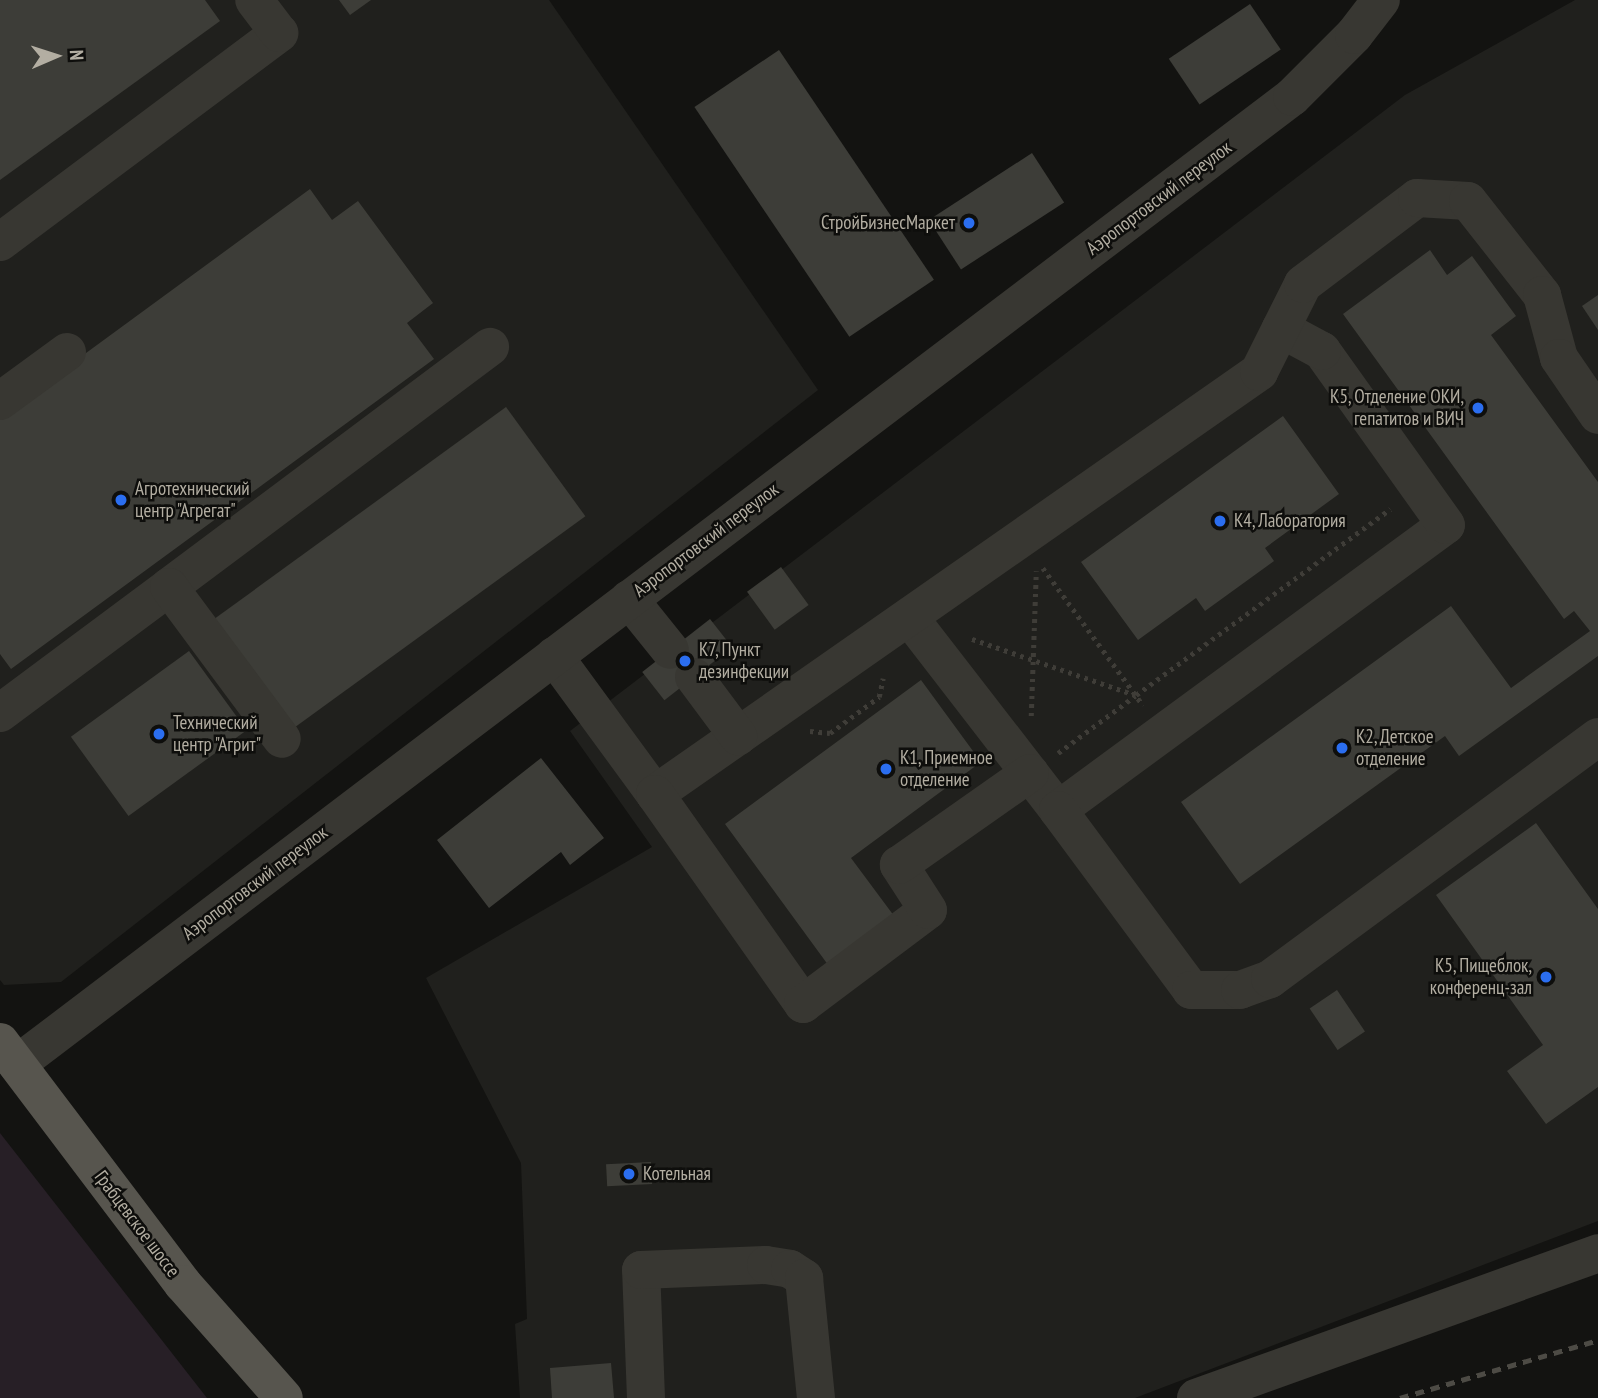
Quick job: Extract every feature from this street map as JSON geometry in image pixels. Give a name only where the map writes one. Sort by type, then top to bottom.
[{"type":"main road","name":"Грабцевское шоссе","points":[[8,1053],[183,1284],[284,1398]]},
{"type":"street","points":[[0,242],[279,33],[254,0]]},
{"type":"street","name":"Аэропортовский переулок","points":[[8,1053],[554,656],[1292,97],[1354,35],[1381,0]]},
{"type":"street","points":[[655,794],[1259,372],[1303,284],[1417,198],[1468,201],[1542,295],[1559,358],[1598,415]]},
{"type":"street","points":[[1058,810],[1446,525],[1322,351],[1281,329]]},
{"type":"street","points":[[5,699],[169,587],[490,347]]},
{"type":"street","points":[[0,401],[67,352]]},
{"type":"street","points":[[169,587],[282,739]]},
{"type":"street","points":[[629,599],[737,736]]},
{"type":"street","points":[[909,617],[1058,810],[1191,990],[1240,990],[1270,979],[1598,737]]},
{"type":"street","points":[[554,656],[803,1004],[928,910],[899,865],[1030,773]]},
{"type":"street","points":[[1196,1398],[1598,1254]]},
{"type":"street","points":[[646,1398],[641,1270],[766,1265],[790,1269],[804,1278],[816,1398]]},
{"type":"path","points":[[1030,773],[1419,488]]},
{"type":"path","points":[[1030,773],[1036,559],[1163,733]]},
{"type":"path","points":[[909,617],[1136,695]]},
{"type":"shaded area","points":[[0,0],[549,0],[818,390],[61,982],[4,985],[0,980]]},
{"type":"shaded area","points":[[1575,0],[1598,0],[1598,1221],[1135,1398],[520,1398],[515,1324],[527,1319],[521,1163],[426,978],[652,847],[570,731],[1405,95]]},
{"type":"shaded area","points":[[0,1133],[207,1398],[0,1398]]},
{"type":"building","points":[[0,0],[205,0],[220,21],[0,180]]},
{"type":"building","points":[[339,0],[371,0],[350,15]]},
{"type":"building","points":[[1250,4],[1281,50],[1200,104],[1169,59]]},
{"type":"building","points":[[779,50],[934,280],[849,337],[694,107]]},
{"type":"building","points":[[1032,153],[1064,202],[961,269],[929,220]]},
{"type":"building","name":"Агротехнический центр \"Агрегат\"","points":[[310,189],[332,220],[358,201],[433,303],[407,323],[434,359],[11,669],[0,654],[0,416]]},
{"type":"building","points":[[1430,250],[1447,275],[1472,256],[1516,316],[1491,335],[1598,482],[1598,656],[1459,756],[1445,736],[1240,884],[1181,802],[1451,606],[1511,688],[1590,631],[1574,611],[1564,619],[1343,314]]},
{"type":"building","points":[[1598,295],[1598,330],[1582,306]]},
{"type":"building","points":[[506,407],[585,516],[290,731],[211,622]]},
{"type":"building","name":"К4, Лаборатория","points":[[1283,416],[1339,494],[1265,548],[1274,561],[1205,611],[1196,598],[1138,640],[1081,562]]},
{"type":"building","points":[[781,567],[809,605],[775,630],[747,592]]},
{"type":"building","name":"К7, Пункт дезинфекции","points":[[710,619],[732,647],[664,700],[642,672]]},
{"type":"building","name":"Технический центр \"Агрит\"","points":[[189,651],[247,730],[128,816],[71,737]]},
{"type":"building","points":[[921,680],[981,762],[851,858],[900,924],[834,973],[725,824]]},
{"type":"building","points":[[541,758],[604,838],[570,865],[561,852],[489,908],[437,840]]},
{"type":"building","name":"К5, Пищеблок, конференц-зал","points":[[1536,823],[1598,909],[1598,1087],[1546,1124],[1507,1071],[1543,1045],[1436,895]]},
{"type":"building","points":[[1337,990],[1365,1031],[1338,1050],[1310,1008]]},
{"type":"building","name":"Котельная","points":[[651,1162],[652,1184],[607,1186],[606,1164]]},
{"type":"building","points":[[611,1363],[614,1398],[552,1398],[550,1368]]},
{"type":"railway","points":[[1400,1398],[1598,1340]]},
{"type":"place","name":"СтройБизнесМаркет","points":[[969,223]]},
{"type":"place","name":"К5, Отделение ОКИ, гепатитов и ВИЧ","points":[[1478,408]]},
{"type":"place","name":"Агротехнический центр \"Агрегат\"","points":[[121,500]]},
{"type":"place","name":"К4, Лаборатория","points":[[1220,521]]},
{"type":"place","name":"К7, Пункт дезинфекции","points":[[685,661]]},
{"type":"place","name":"Технический центр \"Агрит\"","points":[[159,734]]},
{"type":"place","name":"К2, Детское отделение","points":[[1342,748]]},
{"type":"place","name":"К1, Приемное отделение","points":[[886,769]]},
{"type":"place","name":"К5, Пищеблок, конференц-зал","points":[[1546,977]]},
{"type":"place","name":"Котельная","points":[[629,1174]]}]
